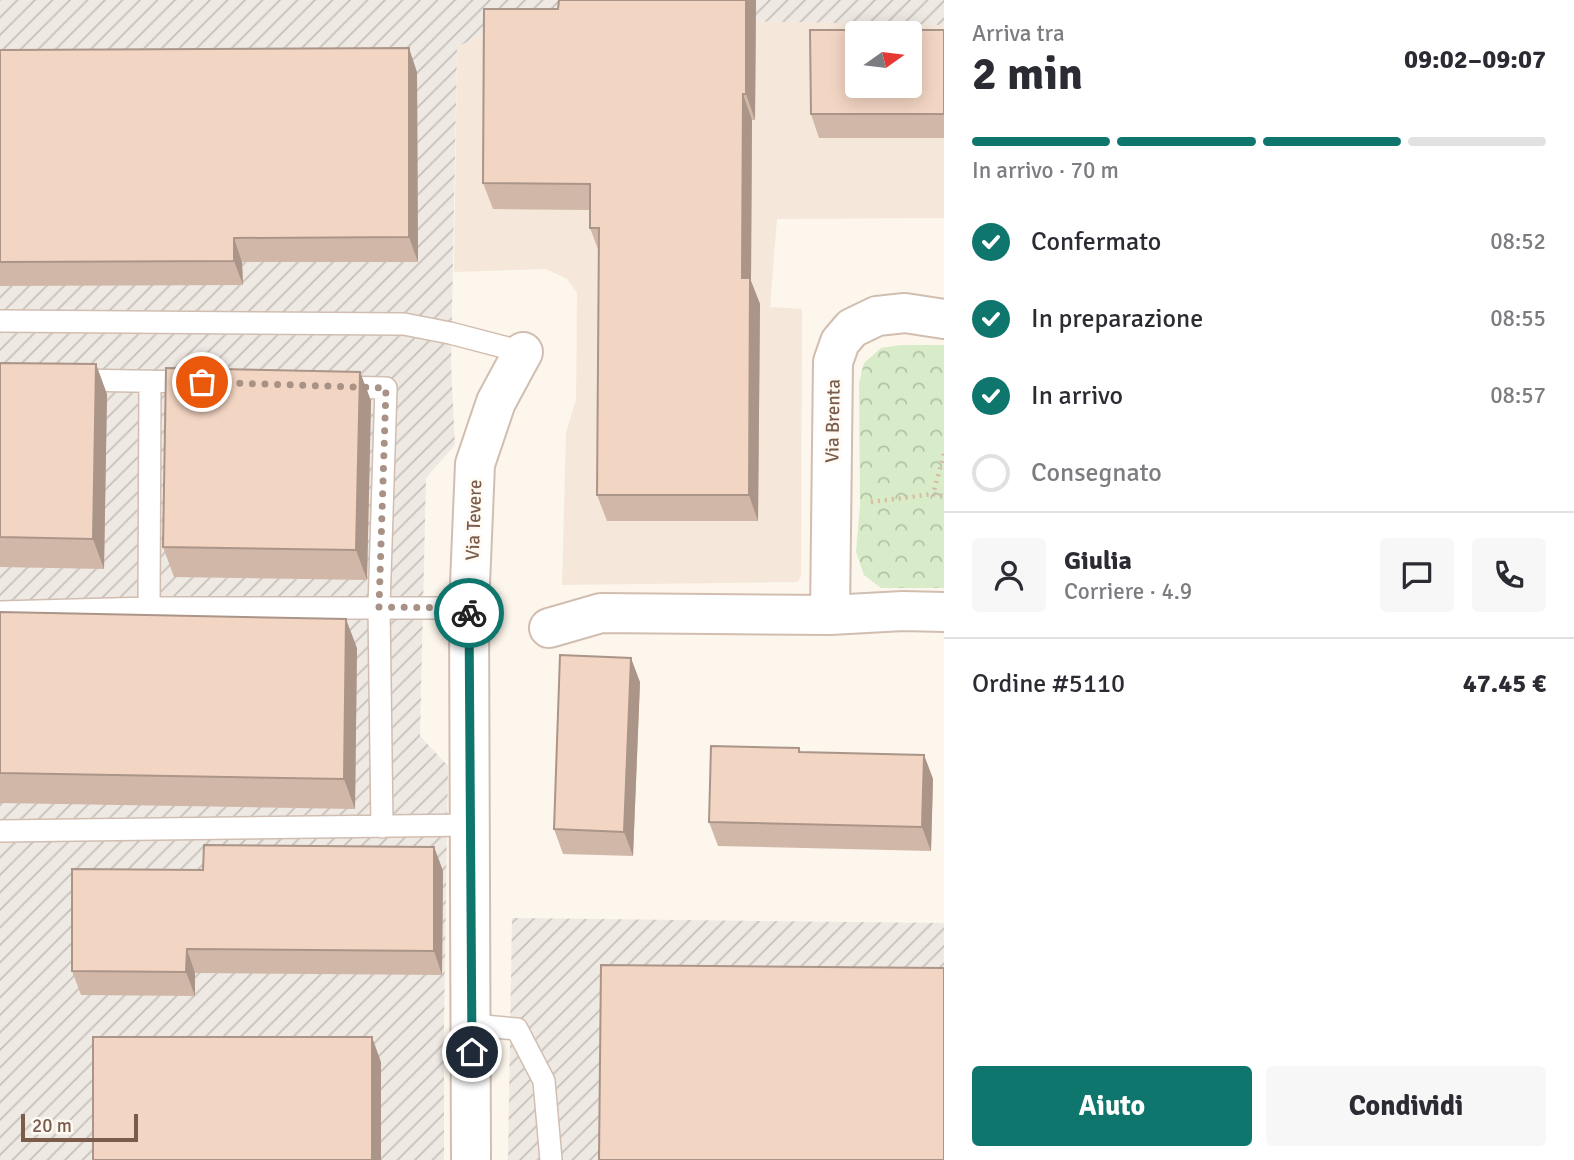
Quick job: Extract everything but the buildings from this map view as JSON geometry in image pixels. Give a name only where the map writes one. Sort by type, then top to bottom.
[{"type":"street","name":"Via Brenta","points":[[830,615],[833,362],[840,342],[852,328],[877,317],[905,313],[944,319]]},
{"type":"street","name":"Via Tevere","points":[[471,1160],[469,608],[475,464],[496,402],[523,352]]},
{"type":"street","points":[[549,628],[601,613],[830,615],[944,612]]},
{"type":"lane","points":[[0,321],[404,324],[523,352]]},
{"type":"lane","points":[[55,380],[219,383]]},
{"type":"lane","points":[[149,608],[150,380]]},
{"type":"lane","points":[[316,386],[386,388],[379,607],[382,827]]},
{"type":"lane","points":[[0,612],[149,608],[469,608]]},
{"type":"lane","points":[[0,831],[471,825]]},
{"type":"lane","points":[[472,1025],[517,1029],[544,1081],[551,1160]]},
{"type":"path","points":[[933,494],[944,454]]},
{"type":"path","points":[[866,502],[933,494],[944,496]]},
{"type":"shaded area","points":[[0,0],[944,0],[944,25],[922,25],[922,21],[845,21],[845,23],[518,17],[457,47],[451,365],[455,445],[426,478],[420,736],[448,766],[444,1160],[0,1160]]},
{"type":"shaded area","points":[[519,17],[845,23],[845,98],[922,98],[922,25],[944,25],[944,218],[777,219],[770,307],[802,309],[801,576],[798,582],[562,585],[566,432],[576,400],[577,293],[567,279],[546,269],[454,272],[457,47]]},
{"type":"shaded area","points":[[512,918],[944,923],[944,1160],[508,1160]]},
{"type":"green space","points":[[944,345],[944,588],[881,588],[864,575],[856,552],[860,505],[859,383],[864,363],[881,348]]},
{"type":"way so far","points":[[202,382],[386,388],[379,607],[469,608],[469,613]]},
{"type":"route","points":[[469,613],[472,1052]]}]
